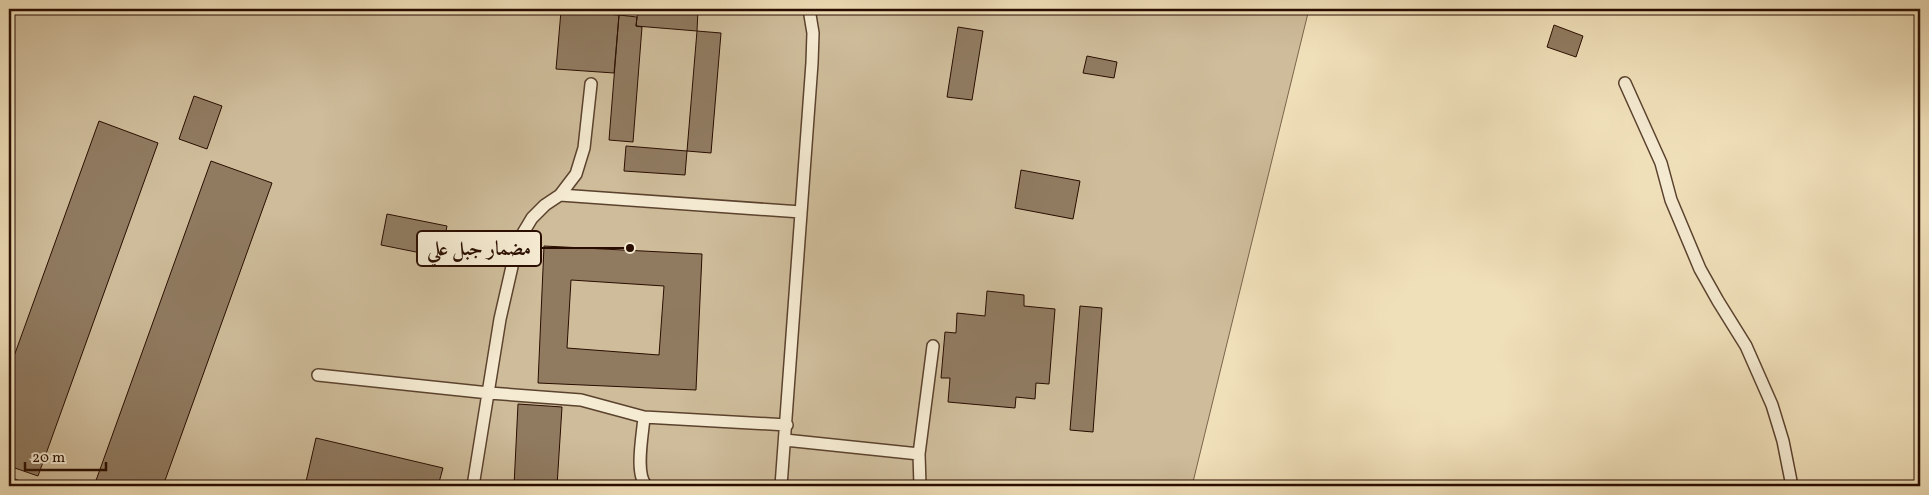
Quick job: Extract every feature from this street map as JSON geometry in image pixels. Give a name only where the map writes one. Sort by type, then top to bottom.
[{"type":"lane","points":[[782,486],[813,32],[809,9]]},
{"type":"lane","points":[[1625,83],[1660,163],[1671,200],[1700,268],[1746,346],[1772,405],[1783,440],[1792,486]]},
{"type":"lane","points":[[472,486],[500,320],[516,249],[532,218],[545,205],[560,195],[576,174],[584,148],[591,84]]},
{"type":"lane","points":[[560,195],[801,212]]},
{"type":"lane","points":[[920,486],[919,454],[933,346]]},
{"type":"lane","points":[[318,375],[489,393],[581,400],[644,417],[787,424]]},
{"type":"lane","points":[[644,417],[640,473],[643,484],[647,486]]},
{"type":"lane","points":[[785,440],[919,454]]},
{"type":"lane","points":[[9,484],[14,486]]},
{"type":"shaded area","points":[[9,9],[1309,9],[1192,486],[9,486]]},
{"type":"building","points":[[638,9],[698,10],[697,31],[636,26]]},
{"type":"building","points":[[561,11],[619,15],[614,73],[556,69]]},
{"type":"building","points":[[619,15],[637,17],[636,26],[642,27],[633,142],[609,140]]},
{"type":"building","points":[[1554,25],[1583,36],[1576,57],[1547,47]]},
{"type":"building","points":[[958,27],[983,31],[972,100],[947,97]]},
{"type":"building","points":[[697,31],[721,33],[711,153],[687,151]]},
{"type":"building","points":[[1087,56],[1117,62],[1114,78],[1083,73]]},
{"type":"building","points":[[194,96],[222,106],[207,149],[179,139]]},
{"type":"building","points":[[99,121],[158,143],[38,476],[9,466],[9,370]]},
{"type":"building","points":[[626,146],[687,151],[685,175],[624,171]]},
{"type":"building","points":[[211,161],[272,183],[163,486],[94,486]]},
{"type":"building","points":[[1021,170],[1080,181],[1073,219],[1015,208]]},
{"type":"building","points":[[387,214],[447,226],[441,257],[381,245]]},
{"type":"building","points":[[544,246],[702,254],[696,390],[538,383]],"holes":[[[571,280],[664,286],[659,355],[567,348]]]},
{"type":"building","points":[[987,291],[1024,295],[1024,306],[1055,309],[1049,384],[1036,383],[1035,399],[1016,397],[1015,408],[948,402],[950,378],[941,378],[945,332],[956,333],[957,313],[985,316]]},
{"type":"building","points":[[1080,306],[1102,308],[1093,432],[1070,430]]},
{"type":"building","points":[[518,404],[562,407],[557,486],[514,486]]},
{"type":"building","points":[[316,438],[443,468],[438,486],[305,486]]},
{"type":"building","points":[[487,481],[509,483],[508,486],[487,486]]},
{"type":"building","points":[[557,483],[588,485],[588,486],[557,486]]},
{"type":"place","name":"مضمار جبل علي","points":[[630,248]]}]
